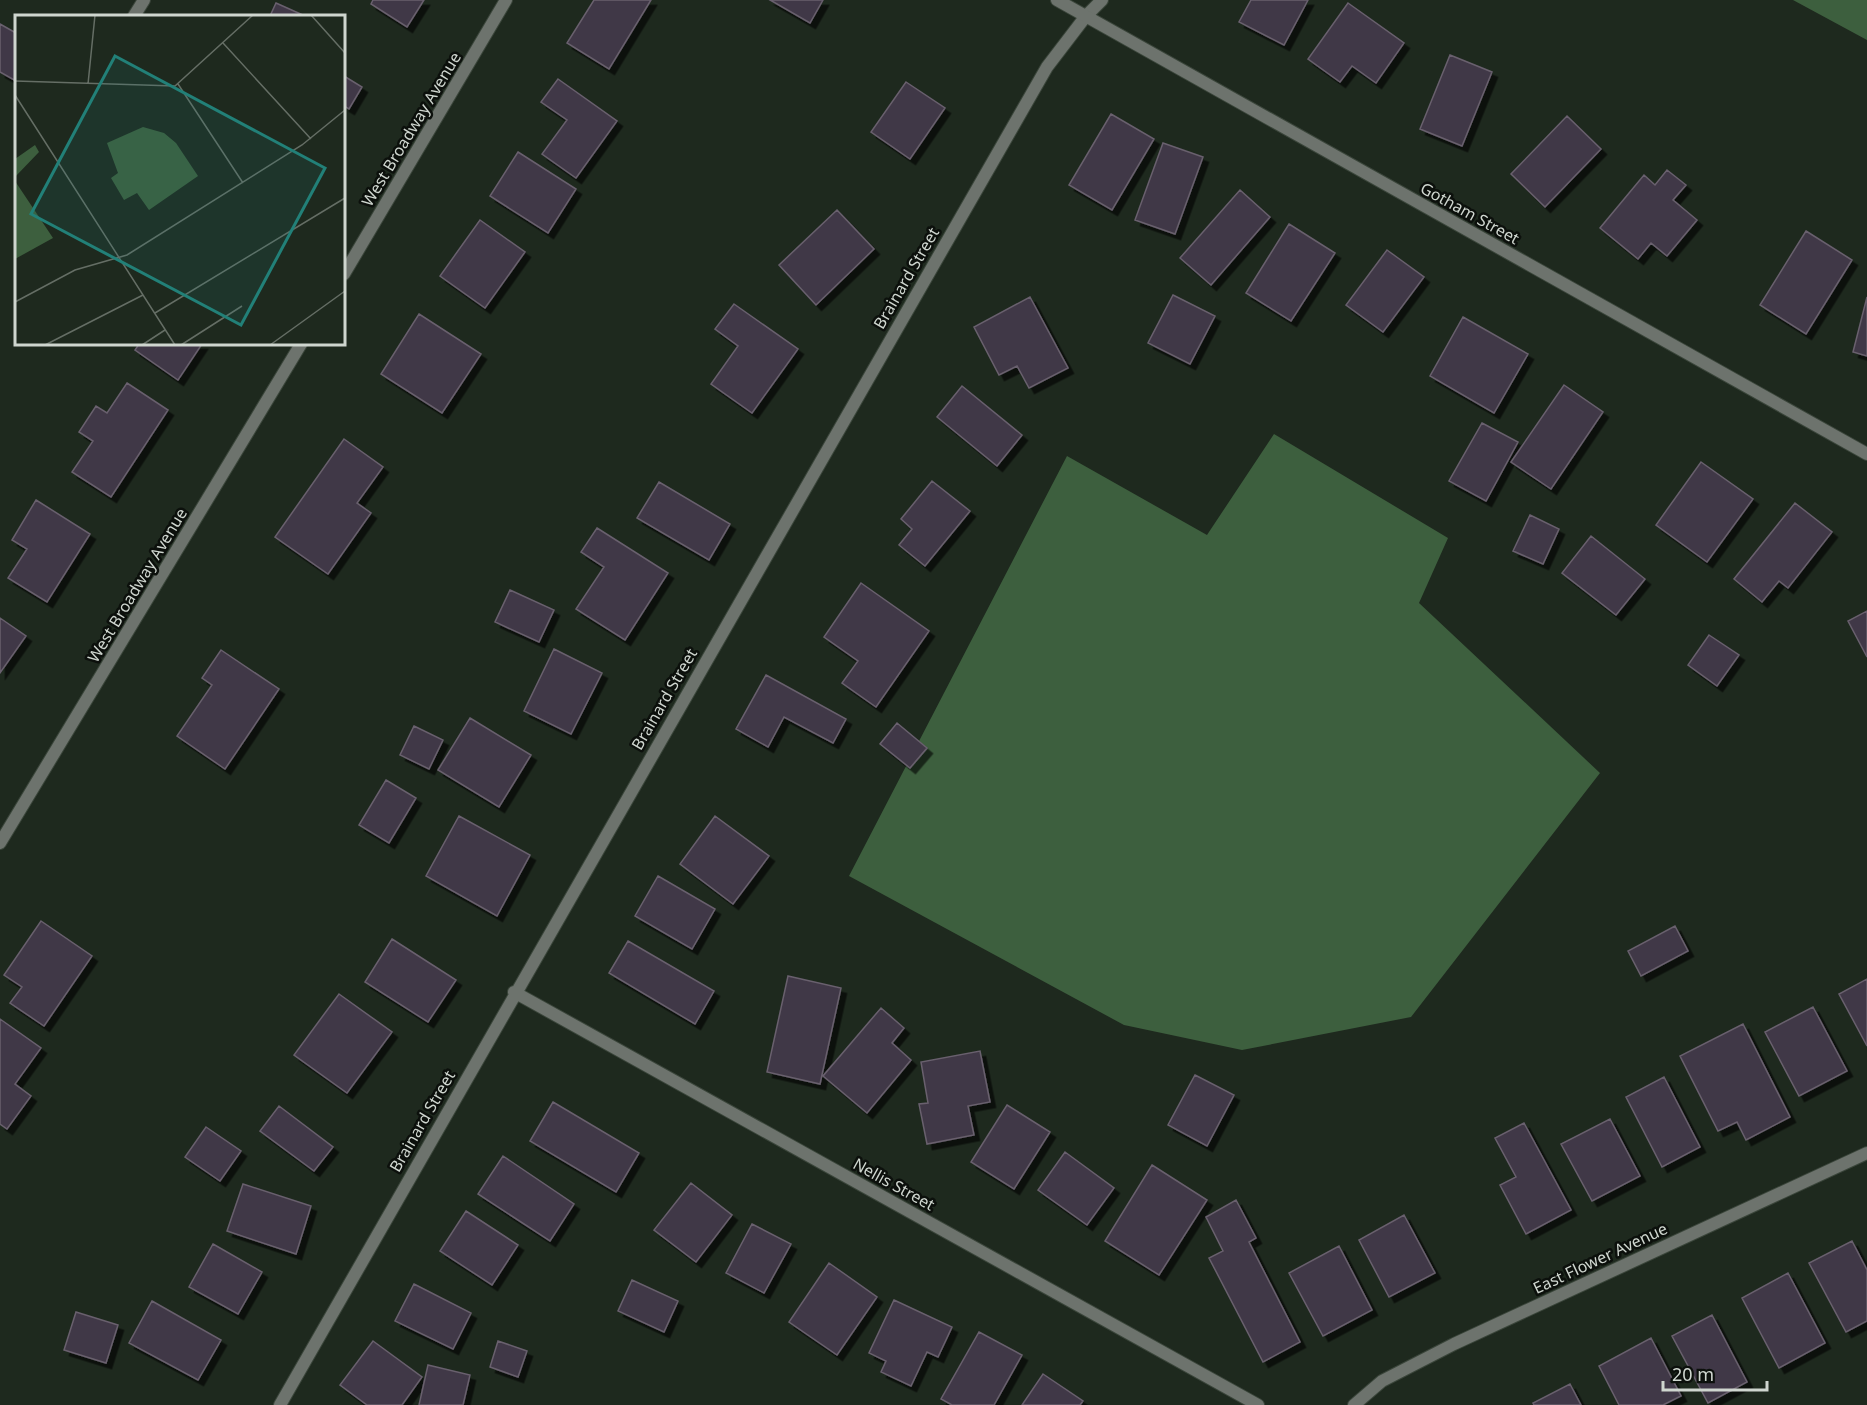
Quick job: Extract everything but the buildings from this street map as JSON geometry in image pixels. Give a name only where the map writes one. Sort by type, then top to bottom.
[{"type":"street","points":[[135,15],[144,0]]},
{"type":"street","name":"West Broadway Avenue","points":[[345,272],[506,0]]},
{"type":"street","name":"Gotham Street","points":[[1057,0],[1867,454]]},
{"type":"street","name":"Brainard Street","points":[[279,1405],[1047,67],[1086,16],[1102,0]]},
{"type":"street","name":"West Broadway Avenue","points":[[0,843],[301,345]]},
{"type":"street","name":"Nellis Street","points":[[514,992],[1258,1405]]},
{"type":"street","name":"East Flower Avenue","points":[[1354,1405],[1383,1380],[1454,1344],[1867,1153]]},
{"type":"green space","points":[[1793,0],[1867,0],[1867,40]]},
{"type":"green space","points":[[1274,434],[1448,538],[1419,603],[1600,773],[1411,1017],[1242,1050],[1124,1025],[849,876],[1067,456],[1207,535]]}]
